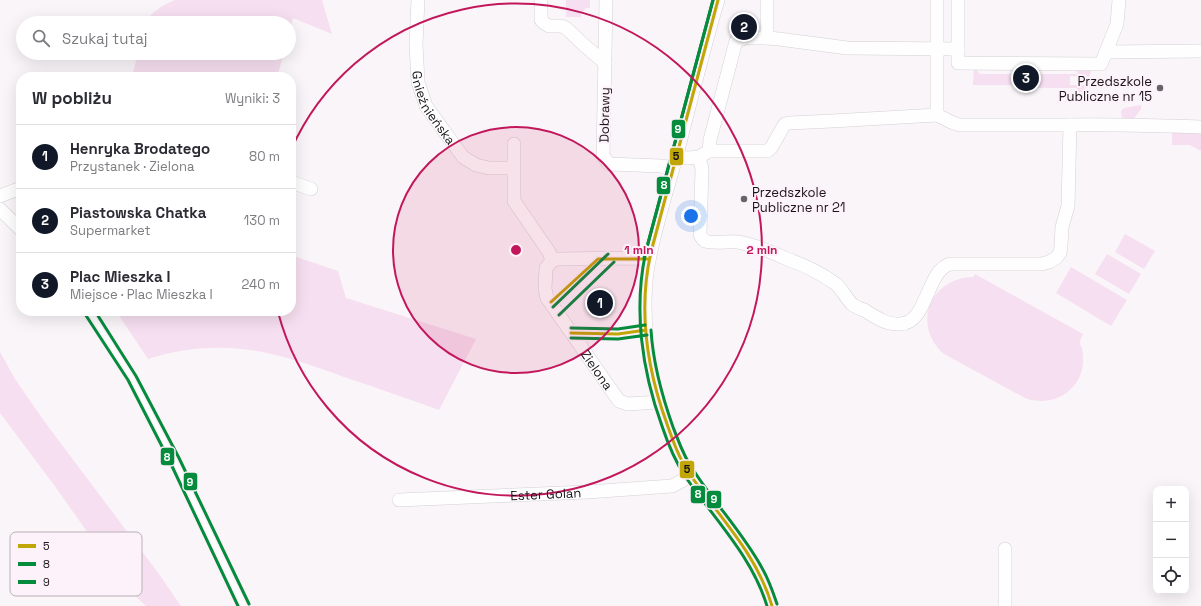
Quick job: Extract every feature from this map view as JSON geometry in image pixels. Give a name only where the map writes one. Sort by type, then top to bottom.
[{"type":"street","name":"Gnieźnieńska","points":[[418,0],[416,44],[418,82],[426,106],[463,157],[476,165],[489,168],[513,168]]},
{"type":"street","points":[[541,0],[542,20],[544,23],[549,26],[561,26],[566,28],[583,45],[605,62]]},
{"type":"street","name":"Dobrawy","points":[[606,0],[603,156],[609,164],[661,166],[704,154],[767,151],[771,148],[785,124],[789,123],[832,122],[937,115]]},
{"type":"street","points":[[718,0],[649,259],[646,280],[646,338],[648,356],[659,402],[672,440],[683,464],[690,476],[736,536],[756,566],[769,594],[772,606]]},
{"type":"street","points":[[767,0],[767,38]]},
{"type":"street","points":[[937,0],[937,115],[959,124],[1119,124],[1134,126],[1201,127]]},
{"type":"street","points":[[958,0],[958,63],[1103,58],[1201,52]]},
{"type":"street","points":[[1103,58],[1117,24],[1119,0]]},
{"type":"street","points":[[958,49],[848,48],[767,38],[745,38],[736,41],[710,140],[704,154],[702,169],[701,238],[710,242],[737,242],[806,267],[838,285],[853,304],[882,320],[892,324],[902,324],[910,321],[917,315],[932,284],[945,265],[1042,264],[1056,258],[1060,253],[1062,227],[1068,206],[1070,125]]},
{"type":"street","points":[[514,144],[514,201],[549,252],[552,261],[557,259],[604,258],[649,259]]},
{"type":"street","points":[[296,184],[311,189]]},
{"type":"street","points":[[0,196],[16,190]]},
{"type":"street","points":[[0,209],[16,225]]},
{"type":"street","name":"Zielona","points":[[552,261],[546,268],[545,289],[547,298],[619,401],[628,404],[659,402]]},
{"type":"street","points":[[92,316],[132,378],[174,460],[244,606]]},
{"type":"street","name":"Ester Golan","points":[[399,500],[587,492],[672,486],[690,476]]},
{"type":"street","points":[[1005,549],[1006,606]]},
{"type":"shaded area","points":[[175,0],[322,0],[332,34],[296,19],[296,16],[151,16],[154,12],[167,3]]},
{"type":"shaded area","points":[[566,0],[590,0],[590,8],[586,8],[581,14],[581,17],[566,17]]},
{"type":"shaded area","points":[[136,60],[282,60],[278,72],[133,72]]},
{"type":"shaded area","points":[[974,67],[980,74],[1023,74],[1023,85],[973,85]]},
{"type":"shaded area","points":[[1029,67],[1033,67],[1038,74],[1079,74],[1072,67],[1091,69],[1091,72],[1089,77],[1070,76],[1070,85],[1087,85],[1084,90],[1077,95],[1077,88],[1030,88]]},
{"type":"shaded area","points":[[1141,105],[1141,109],[1130,124],[1122,119],[1121,111],[1124,108]]},
{"type":"shaded area","points":[[1172,133],[1201,133],[1201,151],[1190,145],[1172,145]]},
{"type":"shaded area","points":[[1125,234],[1155,251],[1144,269],[1115,252]]},
{"type":"shaded area","points":[[1107,254],[1141,274],[1129,294],[1095,274]]},
{"type":"shaded area","points":[[296,257],[338,271],[346,298],[476,339],[439,410],[289,358],[247,349],[197,349],[164,354],[148,359],[119,316],[296,316]]},
{"type":"shaded area","points":[[1071,267],[1127,300],[1111,326],[1056,293]]},
{"type":"shaded area","points":[[975,274],[1083,334],[1080,342],[1083,364],[1081,374],[1070,390],[1054,399],[1045,401],[1035,401],[1025,398],[944,354],[934,342],[929,330],[927,317],[930,305],[936,294],[946,285],[958,279],[973,277]]},
{"type":"shaded area","points":[[0,352],[15,379],[44,421],[127,532],[87,532],[0,413]]},
{"type":"shaded area","points":[[142,551],[181,606],[146,606],[135,596],[142,596]]},
{"type":"transit line","name":"8","points":[[713,0],[646,251],[640,295],[642,340],[649,384],[655,405],[675,458],[681,470],[696,492],[742,554],[752,571],[767,606]]},
{"type":"transit line","name":"9","points":[[644,258],[713,0]]},
{"type":"transit line","name":"5","points":[[718,0],[651,252],[645,295],[645,317],[654,382],[679,455],[689,473],[736,536],[757,569],[772,606]]},
{"type":"transit line","name":"9","points":[[553,307],[608,254]]},
{"type":"transit line","name":"5","points":[[551,302],[598,259],[649,259]]},
{"type":"transit line","name":"8","points":[[559,315],[614,262]]},
{"type":"transit line","name":"8","points":[[86,316],[128,380],[170,462],[238,606]]},
{"type":"transit line","name":"9","points":[[98,316],[136,376],[179,458],[249,604]]},
{"type":"transit line","name":"9","points":[[571,328],[618,329],[645,325]]},
{"type":"transit line","name":"5","points":[[571,333],[618,334],[646,330]]},
{"type":"transit line","name":"9","points":[[651,330],[656,367],[665,403],[673,427],[690,466],[754,555],[767,577],[777,604]]},
{"type":"transit line","name":"8","points":[[571,338],[618,339],[647,335]]},
{"type":"place","name":"Piastowska Chatka","points":[[744,27]]},
{"type":"place","name":"Plac Mieszka I","points":[[1026,78]]},
{"type":"place","name":"Przedszkole Publiczne nr 15","points":[[1160,88]]},
{"type":"place","name":"Przedszkole Publiczne nr 21","points":[[744,199]]},
{"type":"place","name":"Henryka Brodatego","points":[[600,303]]}]
